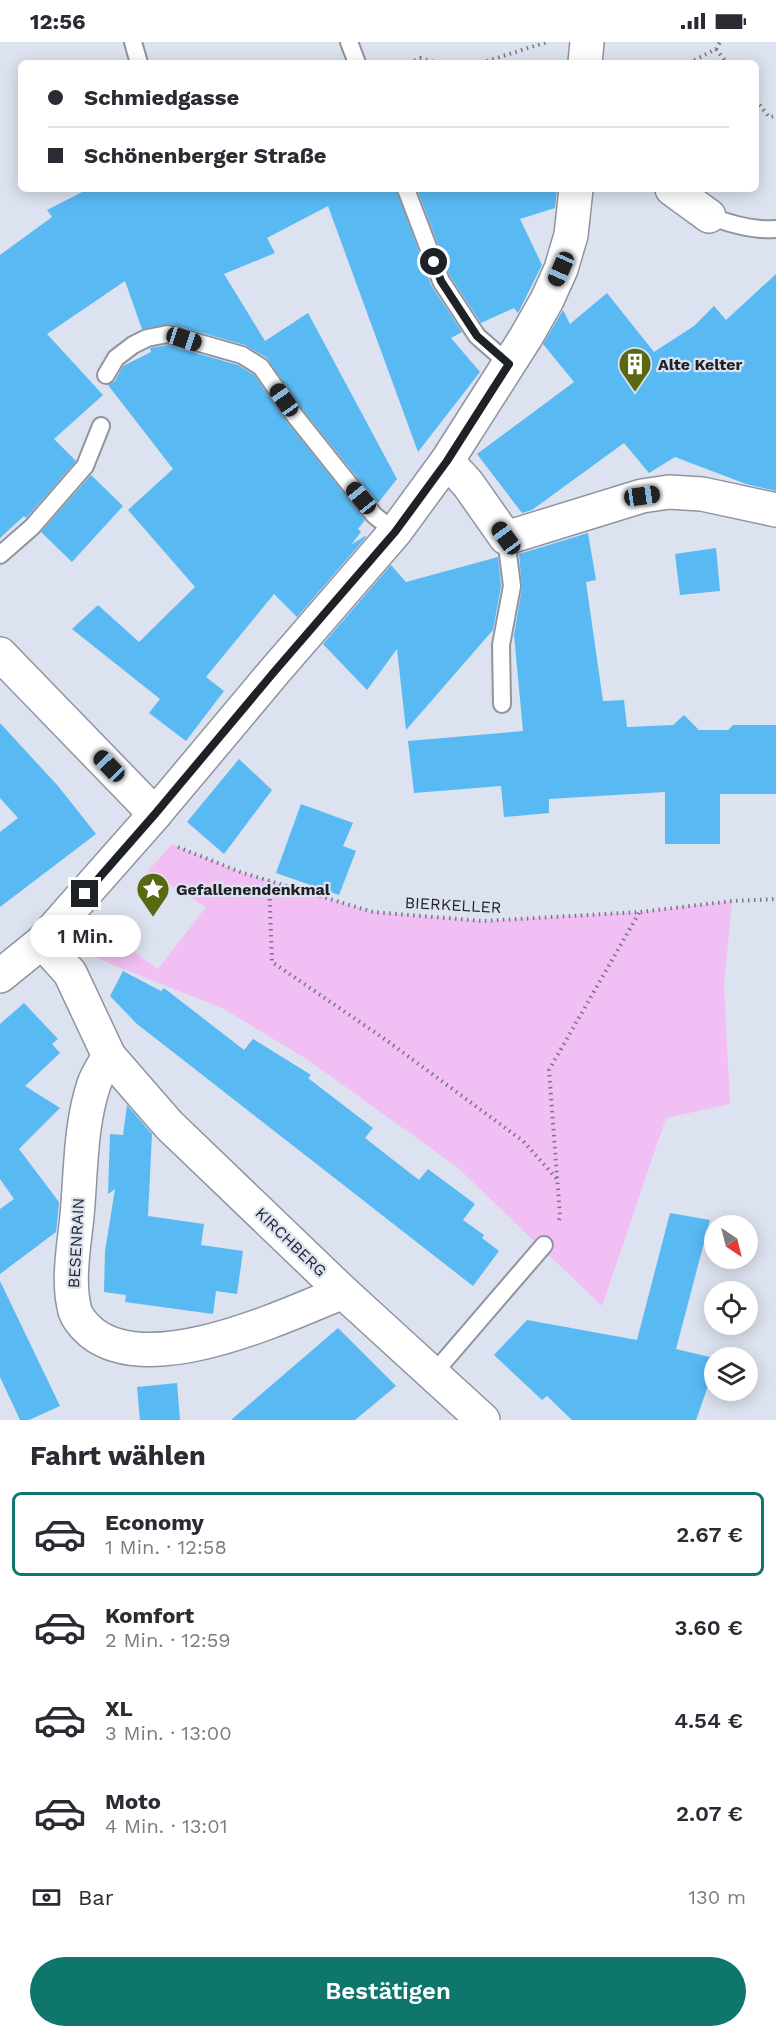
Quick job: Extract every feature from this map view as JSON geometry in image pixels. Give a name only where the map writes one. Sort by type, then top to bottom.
[{"type":"street","points":[[585,60],[587,42]]},
{"type":"street","points":[[0,976],[42,942],[149,822],[395,532],[447,461],[547,300],[561,269],[571,234],[576,192]]},
{"type":"street","points":[[676,192],[710,216]]},
{"type":"street","points":[[447,461],[468,484],[506,538],[642,496],[669,492],[702,494],[776,510]]},
{"type":"street","points":[[0,654],[149,822]]},
{"type":"street","points":[[42,942],[70,973],[109,1056]]},
{"type":"street","name":"BESENRAIN","points":[[109,1056],[94,1084],[85,1127],[71,1278],[75,1312],[84,1327],[99,1339],[123,1347],[164,1350],[252,1330],[343,1292]]},
{"type":"street","name":"KIRCHBERG","points":[[109,1056],[169,1125],[343,1292],[483,1420]]},
{"type":"lane","points":[[133,42],[138,60]]},
{"type":"lane","points":[[349,42],[356,60]]},
{"type":"lane","points":[[407,192],[441,281],[477,336],[509,364]]},
{"type":"lane","points":[[710,216],[728,223],[766,230],[776,229]]},
{"type":"lane","points":[[106,375],[116,358],[133,345],[147,338],[168,334],[242,355],[261,368],[295,416],[375,515],[395,532]]},
{"type":"lane","points":[[0,555],[32,527],[85,466],[101,426]]},
{"type":"lane","points":[[502,704],[501,645],[512,586],[506,538]]},
{"type":"lane","points":[[433,1374],[544,1245]]},
{"type":"path","points":[[490,60],[547,42]]},
{"type":"path","points":[[695,60],[716,49],[720,42]]},
{"type":"path","points":[[716,49],[725,60]]},
{"type":"path","points":[[759,104],[769,117],[776,116]]},
{"type":"path","name":"BIERKELLER","points":[[149,822],[230,868],[373,912],[483,921],[640,912],[776,898]]},
{"type":"path","points":[[269,881],[273,962],[386,1040],[523,1141],[558,1180]]},
{"type":"path","points":[[544,1245],[560,1216],[549,1070],[640,912]]},
{"type":"shaded area","points":[[172,844],[240,872],[373,912],[483,921],[640,912],[732,901],[724,985],[730,1104],[666,1118],[602,1306],[457,1167],[308,1060],[224,1009],[96,958],[103,929],[158,969],[206,907],[148,871]]},
{"type":"building","points":[[82,192],[397,192],[431,285],[462,332],[451,338],[480,372],[418,452],[328,206],[267,238],[275,253],[224,274],[265,341],[308,313],[397,479],[378,503],[303,410],[267,358],[245,345],[171,324],[142,329],[125,281],[47,334],[103,395],[54,439],[76,461],[26,518],[24,516],[0,538],[0,255],[52,217],[47,210]]},
{"type":"building","points":[[418,192],[557,192],[555,208],[520,219],[542,265],[518,313],[514,308],[481,323],[450,276]]},
{"type":"building","points":[[776,274],[776,491],[746,484],[675,457],[649,473],[624,443],[532,510],[522,513],[477,454],[574,382],[543,344],[563,310],[570,324],[607,293],[654,352],[694,326],[714,306],[726,320]]},
{"type":"building","points":[[168,345],[238,365],[254,375],[287,422],[365,520],[358,529],[361,532],[351,545],[366,537],[297,617],[274,594],[206,677],[224,691],[186,741],[149,713],[160,699],[72,629],[98,605],[139,642],[195,587],[128,510],[173,469],[108,385],[115,381],[123,366],[151,352],[150,348]]},
{"type":"building","points":[[91,475],[123,506],[72,562],[41,532]]},
{"type":"building","points":[[588,533],[596,580],[586,582],[603,701],[624,700],[627,727],[673,725],[684,715],[699,730],[728,730],[733,725],[776,725],[776,794],[720,794],[720,844],[665,844],[665,792],[549,799],[549,813],[504,817],[501,786],[414,793],[408,741],[523,731],[514,635],[522,588],[519,554]]},
{"type":"building","points":[[716,548],[720,591],[680,595],[675,554]]},
{"type":"building","points":[[498,557],[501,586],[493,630],[406,730],[397,649],[367,690],[323,644],[391,565],[406,582]]},
{"type":"building","points":[[0,723],[58,786],[96,834],[0,907],[0,832],[18,818],[0,798]]},
{"type":"building","points":[[239,759],[272,790],[224,854],[187,822]]},
{"type":"building","points":[[301,804],[353,823],[343,846],[356,851],[339,895],[276,873]]},
{"type":"building","points":[[123,971],[161,991],[164,988],[244,1050],[253,1039],[311,1075],[308,1078],[373,1128],[365,1138],[419,1180],[428,1169],[475,1204],[463,1220],[484,1235],[482,1238],[499,1251],[473,1286],[137,1024],[110,996]]},
{"type":"building","points":[[24,1003],[58,1039],[52,1044],[60,1053],[25,1086],[60,1108],[19,1149],[59,1202],[58,1214],[56,1232],[0,1274],[0,1209],[14,1199],[0,1179],[0,1024]]},
{"type":"building","points":[[127,1105],[152,1134],[148,1216],[204,1224],[201,1245],[243,1251],[237,1294],[216,1291],[213,1314],[125,1302],[126,1295],[104,1292],[105,1251],[115,1189],[108,1194],[110,1134],[123,1135]]},
{"type":"building","points":[[670,1213],[704,1219],[704,1243],[676,1349],[704,1356],[704,1397],[696,1420],[572,1420],[547,1396],[542,1400],[494,1355],[527,1320],[637,1340]]},
{"type":"building","points":[[0,1281],[60,1406],[29,1420],[20,1420],[0,1377]]},
{"type":"building","points":[[338,1328],[396,1386],[355,1420],[231,1420]]},
{"type":"building","points":[[177,1383],[180,1420],[140,1420],[137,1387]]},
{"type":"place","name":"Alte Kelter","points":[[635,393]]},
{"type":"place","name":"Gefallenendenkmal","points":[[153,918]]},
{"type":"route","points":[[85,894],[395,532],[467,432],[509,364],[477,336],[441,281],[434,262]]}]
